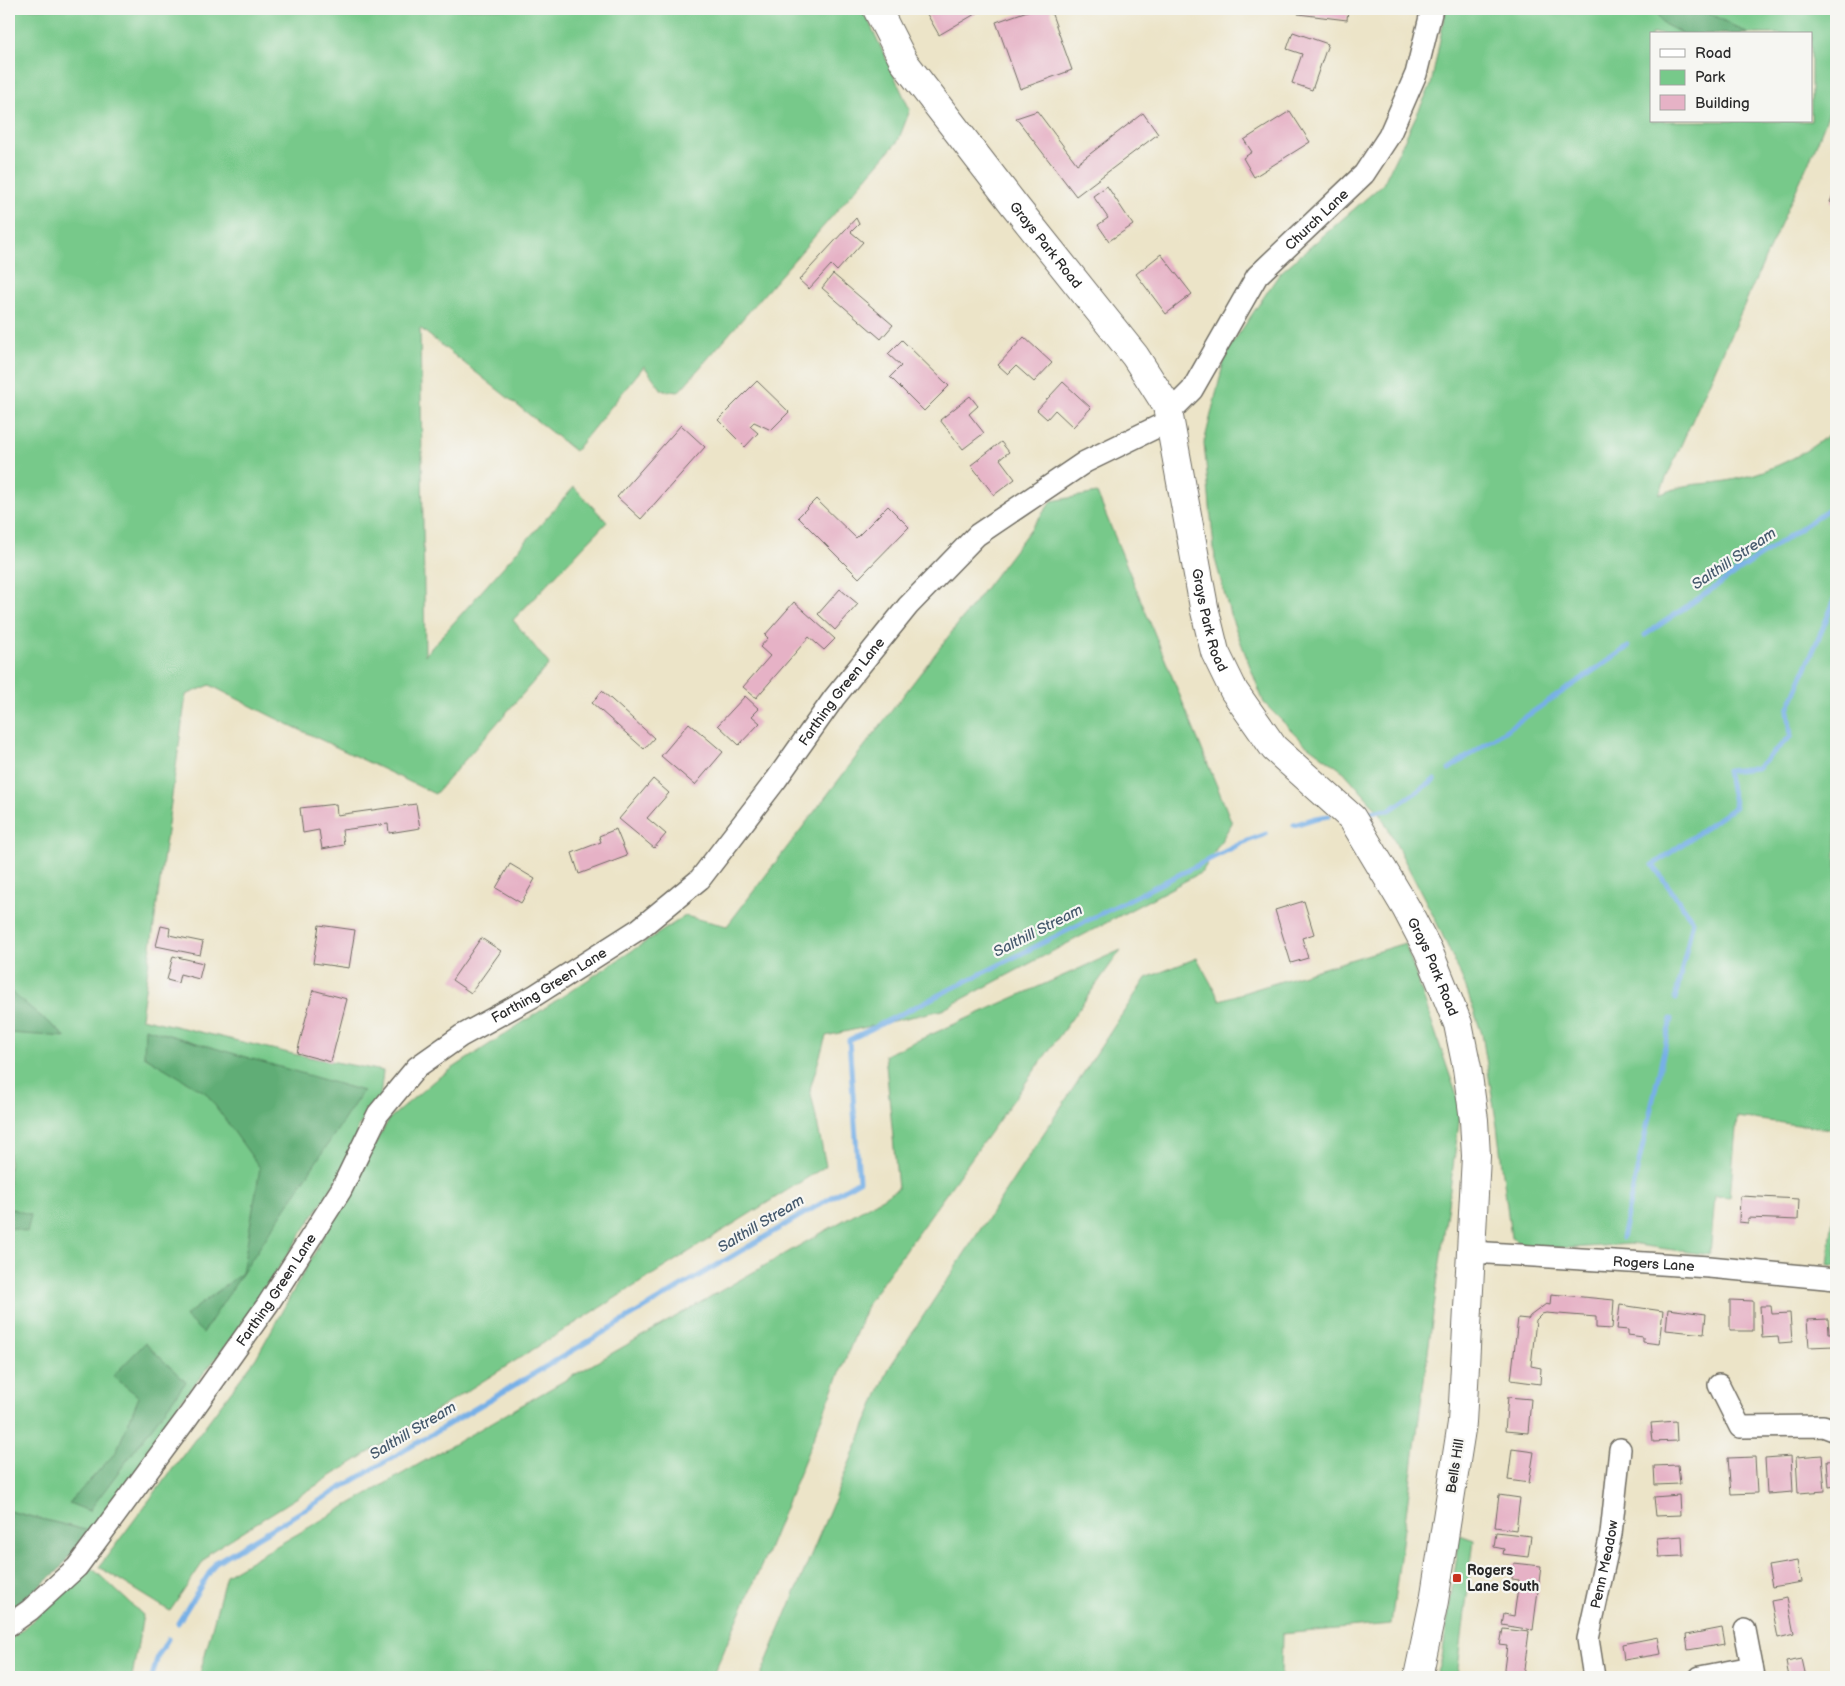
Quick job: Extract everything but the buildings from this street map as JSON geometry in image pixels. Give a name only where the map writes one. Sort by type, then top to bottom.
[{"type":"main road","name":"Grays Park Road","points":[[877,9],[904,62],[1003,192],[1135,356],[1168,413],[1204,607],[1215,652],[1234,691],[1274,748],[1352,818],[1406,908],[1428,950],[1458,1024],[1468,1068],[1476,1156],[1472,1252]]},
{"type":"main road","name":"Bells Hill","points":[[1418,1677],[1434,1601],[1462,1423],[1472,1252]]},
{"type":"street","name":"Church Lane","points":[[1168,413],[1192,390],[1257,276],[1364,174],[1389,136],[1416,74],[1432,9]]},
{"type":"street","name":"Farthing Green Lane","points":[[9,1625],[30,1610],[77,1568],[176,1434],[268,1304],[341,1190],[378,1114],[417,1067],[460,1036],[534,996],[639,929],[700,879],[776,780],[834,698],[908,606],[977,535],[1085,462],[1168,413]]},
{"type":"street","name":"Rogers Lane","points":[[1472,1252],[1709,1267],[1836,1280]]},
{"type":"street","points":[[1719,1385],[1740,1427],[1823,1426],[1836,1432]]},
{"type":"street","name":"Penn Meadow","points":[[1594,1677],[1588,1639],[1611,1534],[1620,1449]]},
{"type":"street","points":[[1700,1677],[1753,1672],[1745,1630]]},
{"type":"green space","points":[[9,9],[863,9],[910,110],[898,141],[682,388],[678,392],[662,390],[644,366],[575,451],[420,328],[425,655],[574,487],[607,522],[513,620],[549,664],[435,794],[210,685],[186,695],[141,1018],[293,1054],[383,1071],[380,1098],[358,1127],[352,1157],[231,1340],[180,1402],[134,1481],[89,1531],[9,1511]]},
{"type":"green space","points":[[1446,9],[1836,9],[1836,95],[1815,148],[1659,494],[1684,486],[1721,482],[1756,474],[1799,455],[1825,438],[1836,428],[1836,1130],[1737,1117],[1730,1197],[1715,1196],[1710,1255],[1630,1244],[1572,1248],[1526,1246],[1511,1238],[1497,1126],[1482,1034],[1463,980],[1437,923],[1380,813],[1344,772],[1304,743],[1264,703],[1230,614],[1215,559],[1204,443],[1226,353],[1280,273],[1383,184],[1431,85]]},
{"type":"green space","points":[[1655,9],[1701,9],[1745,32],[1679,32],[1662,23]]},
{"type":"green space","points":[[1097,493],[1232,823],[1202,872],[942,1010],[826,1036],[810,1089],[826,1166],[210,1552],[170,1611],[99,1567],[256,1358],[389,1119],[435,1080],[685,916],[727,926],[1052,501]]},
{"type":"green space","points":[[1405,943],[1461,1108],[1391,1624],[1282,1634],[1281,1677],[760,1677],[889,1368],[1146,978],[1197,958],[1220,1000]]},
{"type":"green space","points":[[1121,950],[869,1301],[763,1562],[712,1677],[199,1677],[226,1575],[898,1189],[885,1055]]},
{"type":"green space","points":[[9,990],[66,1037],[9,1033]]},
{"type":"green space","points":[[145,1028],[363,1091],[203,1333],[185,1316],[242,1273],[260,1168],[206,1093],[144,1056]]},
{"type":"green space","points":[[1836,1186],[1836,1265],[1828,1265]]},
{"type":"green space","points":[[9,1208],[31,1215],[27,1232],[9,1227]]},
{"type":"green space","points":[[145,1343],[186,1382],[89,1511],[69,1503],[116,1452],[139,1397],[113,1376]]},
{"type":"green space","points":[[9,1511],[89,1531],[58,1571],[9,1611]]},
{"type":"green space","points":[[1460,1535],[1474,1540],[1457,1677],[1435,1677],[1442,1658]]},
{"type":"green space","points":[[92,1568],[143,1615],[132,1677],[9,1677],[9,1641]]},
{"type":"waterway","name":"Salthill Stream","points":[[1645,635],[1836,504]]},
{"type":"waterway","points":[[1675,999],[1693,921],[1653,865],[1735,807],[1727,771],[1757,768],[1791,736],[1788,710],[1836,597]]},
{"type":"waterway","name":"Salthill Stream","points":[[1449,769],[1628,647]]},
{"type":"waterway","name":"Salthill Stream","points":[[1367,812],[1390,810],[1434,780]]},
{"type":"waterway","name":"Salthill Stream","points":[[1294,825],[1329,816]]},
{"type":"waterway","name":"Salthill Stream","points":[[178,1623],[216,1562],[859,1181],[849,1040],[1242,843],[1266,834]]},
{"type":"waterway","points":[[1622,1238],[1671,1019]]},
{"type":"waterway","name":"Salthill Stream","points":[[152,1677],[158,1656],[168,1639]]},
{"type":"place","name":"Rogers Lane South","points":[[1457,1578]]}]
